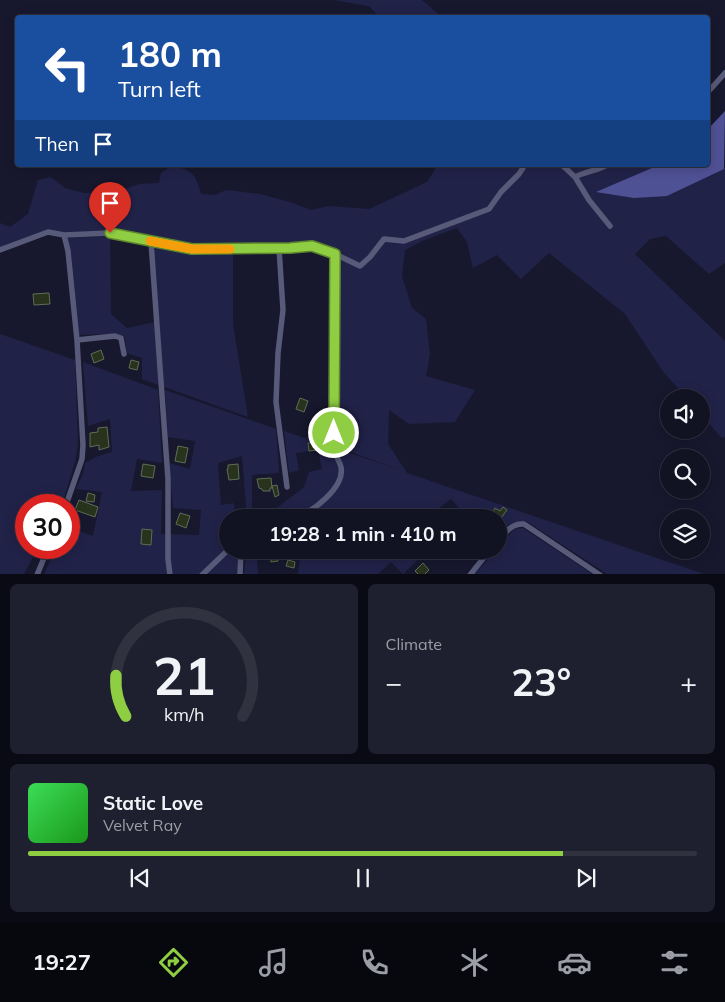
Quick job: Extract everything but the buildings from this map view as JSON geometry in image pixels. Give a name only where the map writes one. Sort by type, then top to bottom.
[{"type":"street","points":[[710,90],[725,74]]},
{"type":"street","points":[[0,250],[48,232],[64,235],[110,233],[192,249],[312,246],[360,266],[384,239],[404,241],[489,209],[500,192],[520,174],[523,167]]},
{"type":"street","points":[[564,167],[576,177],[589,200],[610,226]]},
{"type":"street","points":[[576,177],[589,170],[602,167]]},
{"type":"street","points":[[64,235],[68,251],[78,340],[83,445],[82,459],[70,494]]},
{"type":"street","points":[[151,242],[168,479],[168,559],[170,574]]},
{"type":"street","points":[[279,248],[283,310],[278,353],[276,402],[287,488]]},
{"type":"street","points":[[312,509],[333,492],[338,482],[341,468],[334,452],[335,254]]},
{"type":"street","points":[[78,340],[115,336],[121,338],[124,354]]},
{"type":"street","points":[[507,531],[517,524],[524,524],[600,574]]},
{"type":"street","points":[[202,574],[219,558]]},
{"type":"street","points":[[37,574],[43,559]]},
{"type":"street","points":[[240,574],[241,559]]},
{"type":"street","points":[[470,574],[482,559]]},
{"type":"shaded area","points":[[333,0],[422,0],[440,15],[377,15],[369,6]]},
{"type":"shaded area","points":[[725,111],[724,169],[667,196],[634,198],[596,192],[654,167],[710,167],[710,127]]},
{"type":"shaded area","points":[[170,167],[175,167],[189,171],[192,174],[201,194],[215,195],[226,190],[260,194],[311,210],[329,206],[369,209],[427,182],[436,167],[656,167],[653,169],[667,196],[725,168],[725,263],[709,274],[666,236],[650,239],[635,254],[725,341],[725,437],[722,438],[710,425],[710,389],[679,389],[664,373],[625,314],[549,253],[521,279],[497,255],[473,268],[467,242],[457,228],[422,241],[405,250],[402,276],[412,308],[426,319],[430,354],[426,376],[475,390],[455,422],[409,424],[389,410],[388,444],[407,473],[704,574],[607,574],[526,521],[507,526],[507,509],[460,509],[451,499],[438,509],[275,509],[304,487],[309,472],[322,469],[318,450],[296,453],[299,470],[289,473],[284,431],[403,471],[337,447],[340,427],[336,331],[336,252],[314,242],[281,245],[245,244],[193,247],[112,231],[66,233],[49,230],[0,248],[0,223],[10,227],[28,214],[38,180],[51,177],[65,188],[84,193],[119,191],[139,184],[159,183],[161,173]]},
{"type":"shaded area","points":[[110,236],[111,314],[127,328],[159,321],[153,245],[179,252],[233,252],[233,324],[248,417],[142,379],[142,358],[127,353],[125,337],[112,334],[79,335],[71,253],[67,238]]},
{"type":"shaded area","points":[[0,334],[75,360],[78,444],[75,462],[65,494],[15,494],[15,559],[32,559],[24,574],[0,574]]},
{"type":"shaded area","points":[[83,362],[158,390],[162,463],[137,459],[131,491],[162,490],[161,534],[199,535],[201,510],[173,508],[169,463],[190,469],[195,441],[168,437],[165,390],[276,429],[279,473],[252,475],[252,509],[246,509],[242,456],[218,463],[221,505],[234,503],[235,509],[219,509],[219,559],[239,559],[238,574],[44,574],[51,559],[80,559],[80,531],[93,536],[102,492],[76,489],[83,474],[85,463],[98,456],[112,452],[110,419],[88,426]]},
{"type":"shaded area","points":[[523,528],[592,574],[475,574],[488,559],[507,559],[507,537],[514,529]]},
{"type":"shaded area","points":[[246,559],[257,559],[258,574],[244,574]]},
{"type":"shaded area","points":[[300,559],[419,559],[403,574],[391,562],[378,574],[298,574]]},
{"type":"slow traffic","points":[[150,241],[180,248],[230,249]]},
{"type":"route","points":[[110,233],[180,248],[210,250],[312,246],[335,254],[334,433]]}]
